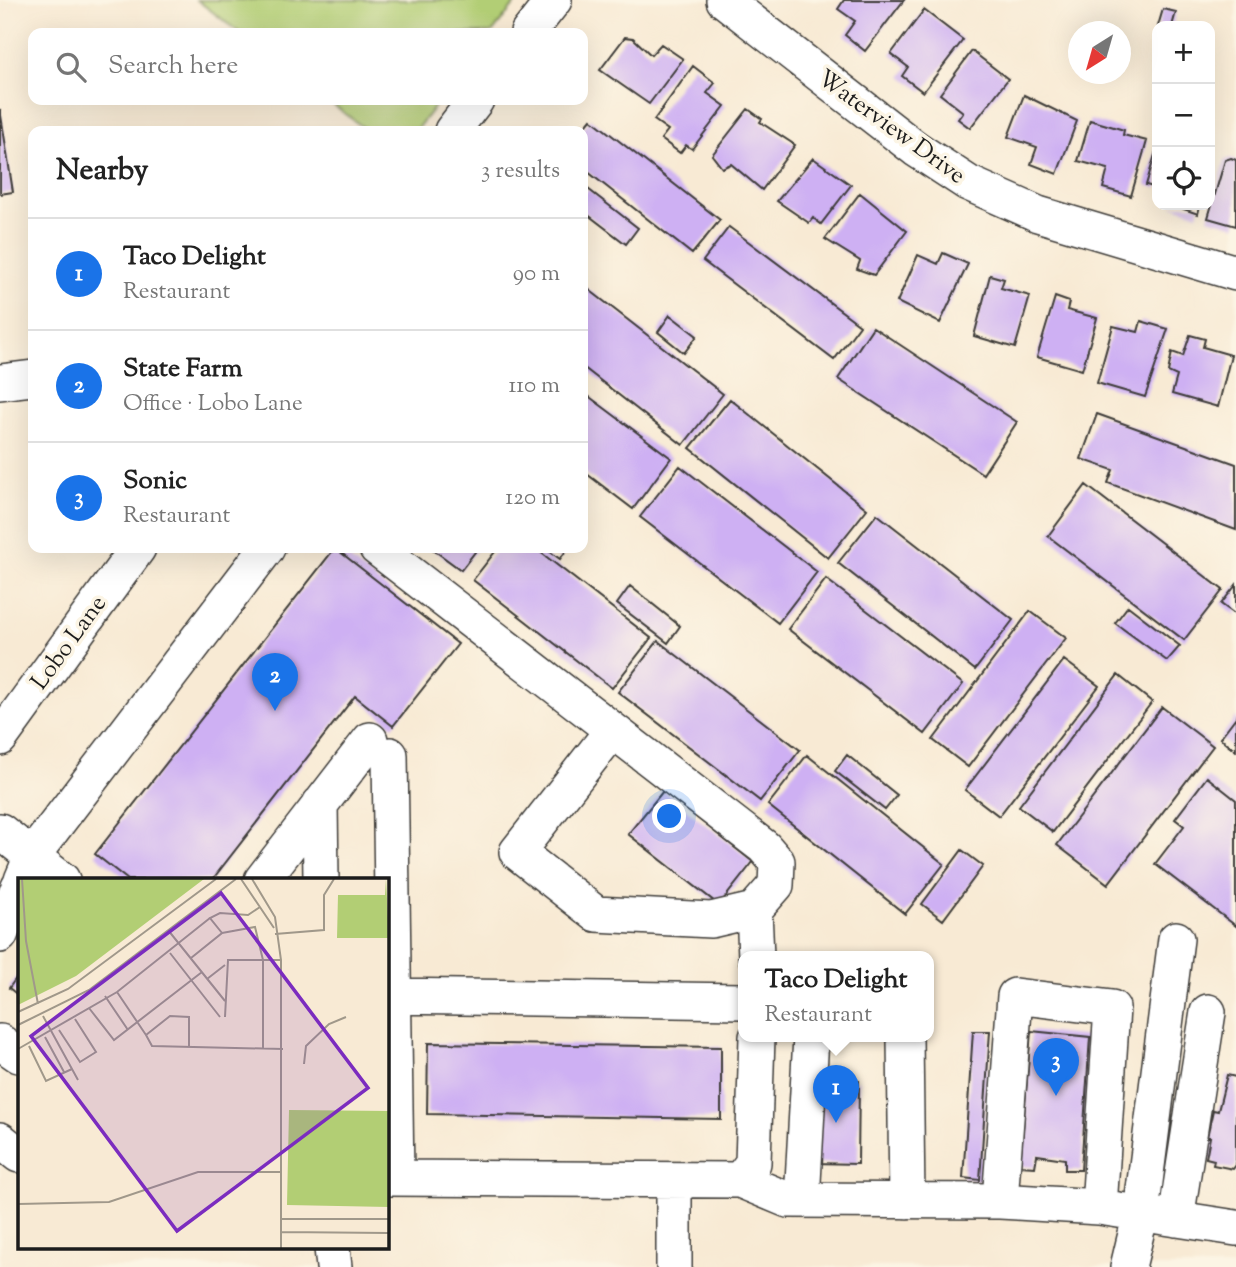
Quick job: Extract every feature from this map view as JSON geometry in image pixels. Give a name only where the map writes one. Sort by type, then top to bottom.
[{"type":"street","points":[[532,28],[554,0]]},
{"type":"street","name":"Waterview Drive","points":[[724,0],[916,149],[968,183],[1038,214],[1236,273]]},
{"type":"street","points":[[456,126],[472,105]]},
{"type":"street","points":[[0,382],[28,379]]},
{"type":"street","name":"Lobo Lane","points":[[0,738],[134,553]]},
{"type":"street","points":[[24,874],[263,553]]},
{"type":"street","points":[[384,553],[764,847],[777,862],[776,885],[754,910],[711,920],[596,914],[517,852],[612,731]]},
{"type":"street","points":[[264,878],[320,804],[380,747],[385,878]]},
{"type":"street","points":[[320,804],[321,878]]},
{"type":"street","points":[[0,831],[24,874]]},
{"type":"street","points":[[24,874],[49,878]]},
{"type":"street","points":[[0,935],[18,889]]},
{"type":"street","points":[[754,910],[755,951]]},
{"type":"street","points":[[1128,1267],[1141,1213],[1176,939]]},
{"type":"street","points":[[388,946],[391,1177],[740,1180],[788,1200],[1000,1201],[1098,1207],[1236,1228]]},
{"type":"street","points":[[390,996],[738,1001]]},
{"type":"street","points":[[1000,1201],[1014,996],[1112,1008],[1098,1207]]},
{"type":"street","points":[[1167,1004],[1222,1015],[1176,1219]]},
{"type":"street","points":[[0,1042],[18,1054]]},
{"type":"street","points":[[740,1180],[753,1163],[757,1042]]},
{"type":"street","points":[[802,1200],[811,1042]]},
{"type":"street","points":[[905,1042],[906,1201]]},
{"type":"street","points":[[0,1140],[18,1153]]},
{"type":"street","points":[[674,1180],[674,1267]]},
{"type":"green space","points":[[197,0],[518,0],[496,28],[233,28]]},
{"type":"green space","points":[[334,105],[436,105],[419,126],[361,126]]},
{"type":"building","points":[[844,0],[904,0],[865,51],[845,35],[855,21],[838,9]]},
{"type":"building","points":[[1163,9],[1176,12],[1173,21],[1159,21]]},
{"type":"building","points":[[924,10],[963,40],[923,92],[902,76],[908,67],[891,54]]},
{"type":"building","points":[[625,37],[633,38],[651,55],[661,44],[683,59],[649,104],[600,70]]},
{"type":"building","points":[[972,51],[1008,79],[970,128],[958,119],[963,112],[940,94]]},
{"type":"building","points":[[693,66],[715,83],[707,93],[725,106],[692,149],[686,145],[680,153],[661,139],[668,130],[654,120]]},
{"type":"building","points":[[1024,95],[1077,121],[1057,174],[1031,164],[1037,147],[1008,137]]},
{"type":"building","points":[[0,109],[13,192],[0,194]]},
{"type":"building","points":[[748,109],[762,119],[760,122],[795,145],[762,190],[731,164],[722,168],[712,155]]},
{"type":"building","points":[[591,119],[720,220],[692,254],[588,172],[588,126],[585,126]]},
{"type":"building","points":[[1090,120],[1124,130],[1123,135],[1147,141],[1131,196],[1103,188],[1108,169],[1078,161]]},
{"type":"building","points":[[813,158],[851,185],[821,224],[813,218],[809,223],[777,201]]},
{"type":"building","points":[[1225,160],[1236,160],[1236,226],[1208,218],[1210,210],[1215,210],[1215,194]]},
{"type":"building","points":[[1152,165],[1152,187],[1146,185]]},
{"type":"building","points":[[588,189],[638,228],[626,244],[588,215]]},
{"type":"building","points":[[860,193],[907,231],[874,275],[857,269],[860,261],[825,239]]},
{"type":"building","points":[[729,227],[860,325],[834,360],[703,261]]},
{"type":"building","points":[[943,253],[968,264],[940,323],[897,302],[918,255],[938,264]]},
{"type":"building","points":[[990,275],[1004,279],[1001,288],[1030,296],[1015,348],[974,336]]},
{"type":"building","points":[[588,289],[723,394],[683,445],[588,371]]},
{"type":"building","points":[[1055,297],[1069,302],[1067,310],[1097,318],[1082,370],[1037,357]]},
{"type":"building","points":[[670,315],[697,336],[684,353],[658,332]]},
{"type":"building","points":[[1141,321],[1168,329],[1145,397],[1097,383],[1113,326],[1138,332]]},
{"type":"building","points":[[873,327],[1017,422],[983,474],[838,379]]},
{"type":"building","points":[[1190,335],[1205,339],[1203,347],[1231,355],[1218,407],[1172,394],[1177,376],[1168,372],[1172,352],[1183,356]]},
{"type":"building","points":[[588,396],[671,458],[633,509],[588,475]]},
{"type":"building","points":[[730,399],[867,509],[828,558],[690,448]]},
{"type":"building","points":[[1097,414],[1236,464],[1236,530],[1108,483],[1113,470],[1081,459]]},
{"type":"building","points":[[680,466],[817,572],[778,623],[640,517]]},
{"type":"building","points":[[1086,485],[1223,590],[1184,640],[1048,536]]},
{"type":"building","points":[[877,514],[1013,620],[975,670],[838,563]]},
{"type":"building","points":[[331,553],[341,553],[458,644],[393,726],[355,696],[214,878],[125,878],[95,854]]},
{"type":"building","points":[[438,553],[474,553],[461,570]]},
{"type":"building","points":[[494,553],[541,553],[651,638],[612,688],[473,580]]},
{"type":"building","points":[[552,553],[564,553],[560,559]]},
{"type":"building","points":[[826,579],[963,684],[925,734],[788,629]]},
{"type":"building","points":[[1236,585],[1236,615],[1221,604]]},
{"type":"building","points":[[630,586],[680,626],[668,643],[617,604]]},
{"type":"building","points":[[1128,606],[1180,646],[1167,661],[1115,623]]},
{"type":"building","points":[[1030,611],[1066,638],[968,767],[933,740]]},
{"type":"building","points":[[658,641],[800,750],[760,801],[618,692]]},
{"type":"building","points":[[1064,660],[1099,686],[999,816],[965,790]]},
{"type":"building","points":[[1118,675],[1152,702],[1053,832],[1019,806]]},
{"type":"building","points":[[1162,707],[1213,746],[1108,884],[1057,845]]},
{"type":"building","points":[[1236,717],[1236,751],[1220,738]]},
{"type":"building","points":[[807,755],[944,864],[905,914],[768,805]]},
{"type":"building","points":[[847,755],[897,795],[885,810],[835,771]]},
{"type":"building","points":[[1207,777],[1236,800],[1236,926],[1155,864],[1184,826],[1175,819]]},
{"type":"building","points":[[663,791],[753,862],[719,905],[628,834]]},
{"type":"building","points":[[962,850],[983,866],[943,920],[922,904]]},
{"type":"building","points":[[18,975],[18,995],[9,988]]},
{"type":"building","points":[[973,1031],[990,1031],[980,1180],[963,1178]]},
{"type":"building","points":[[1031,1031],[1090,1037],[1081,1170],[1065,1170],[1065,1159],[1037,1155],[1035,1167],[1020,1166]]},
{"type":"building","points":[[428,1043],[721,1047],[721,1119],[427,1114]]},
{"type":"building","points":[[1227,1075],[1236,1077],[1236,1165],[1233,1169],[1213,1165],[1214,1160],[1206,1158],[1213,1110],[1218,1111]]},
{"type":"building","points":[[859,1081],[858,1164],[815,1163],[814,1082]]},
{"type":"place","name":"State Farm","points":[[275,711]]},
{"type":"place","name":"Sonic","points":[[1056,1096]]},
{"type":"place","name":"Taco Delight","points":[[836,1123]]}]
